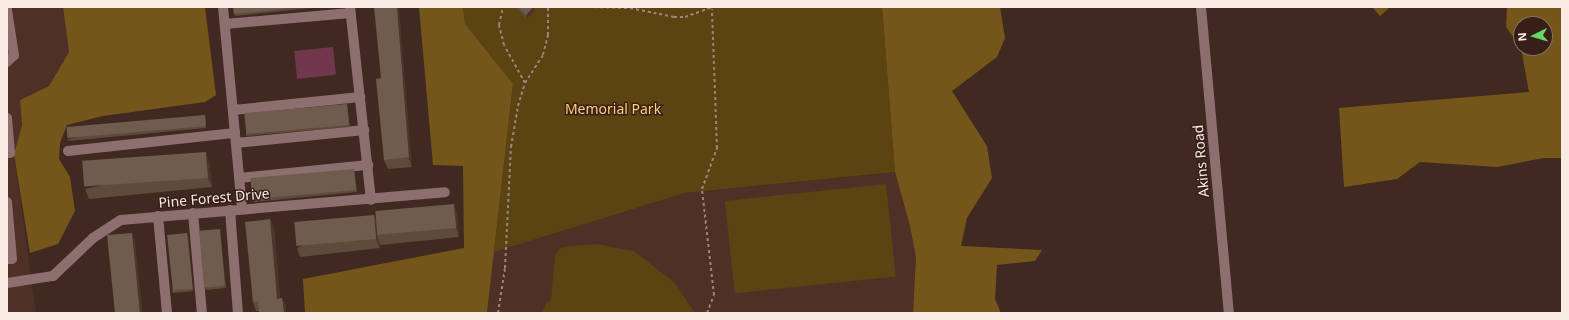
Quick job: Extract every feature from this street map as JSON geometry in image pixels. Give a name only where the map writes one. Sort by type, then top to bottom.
[{"type":"street","points":[[223,7],[242,209]]},
{"type":"street","name":"Akins Road","points":[[1201,7],[1229,313]]},
{"type":"street","points":[[7,10],[11,58]]},
{"type":"street","points":[[225,24],[351,10],[371,200]]},
{"type":"street","points":[[233,110],[360,97]]},
{"type":"street","points":[[7,118],[10,153],[7,153]]},
{"type":"street","points":[[68,151],[364,130]]},
{"type":"street","points":[[239,178],[368,165]]},
{"type":"street","name":"Pine Forest Drive","points":[[7,284],[54,276],[93,238],[121,220],[242,209],[371,200],[445,192]]},
{"type":"street","points":[[7,202],[12,259],[7,259]]},
{"type":"street","points":[[230,210],[238,313]]},
{"type":"street","points":[[193,213],[202,313]]},
{"type":"street","points":[[158,216],[167,313]]},
{"type":"path","points":[[503,7],[499,25],[504,45],[525,83]]},
{"type":"path","points":[[498,313],[505,268],[512,147],[518,106],[525,83],[534,73],[548,35],[548,7]]},
{"type":"path","points":[[588,7],[630,8],[674,17],[712,8],[717,148],[702,189],[714,295],[707,313]]},
{"type":"shaded area","points":[[7,7],[63,7],[69,52],[49,86],[20,100],[22,125],[14,154],[36,313],[7,313]]},
{"type":"shaded area","points":[[63,7],[205,7],[216,95],[205,102],[103,116],[67,125],[60,143],[59,159],[70,177],[75,211],[58,244],[30,253],[14,154],[22,125],[20,100],[49,86],[69,52]]},
{"type":"shaded area","points":[[419,7],[463,7],[465,24],[513,84],[487,313],[305,313],[303,279],[464,248],[463,166],[433,165]]},
{"type":"shaded area","points":[[882,7],[1000,7],[1005,38],[997,57],[952,91],[987,146],[992,178],[967,218],[961,246],[1042,250],[1035,261],[997,265],[995,299],[1001,313],[913,313],[916,257],[910,226],[895,172]]},
{"type":"shaded area","points":[[1372,7],[1390,7],[1380,16]]},
{"type":"shaded area","points":[[1507,7],[1562,7],[1562,158],[1544,158],[1497,167],[1420,162],[1397,179],[1344,187],[1339,108],[1529,92],[1522,56],[1553,56],[1553,16],[1513,16],[1513,37],[1506,27]]},
{"type":"shaded area","points":[[333,47],[336,75],[297,79],[294,51]]},
{"type":"shaded area","points":[[895,172],[910,226],[916,257],[913,313],[487,313],[494,252],[685,193]]},
{"type":"green space","name":"Memorial Park","points":[[463,7],[882,7],[895,172],[685,193],[494,252],[513,85],[465,24]]},
{"type":"green space","points":[[886,184],[896,276],[735,293],[725,201]]},
{"type":"green space","points":[[596,244],[634,251],[675,283],[695,313],[542,313],[546,303],[551,300],[555,255],[562,247]]},
{"type":"building","points":[[233,7],[300,7],[234,14]]},
{"type":"building","points":[[374,7],[397,7],[409,157],[384,160],[376,79],[381,78]]},
{"type":"building","points":[[518,7],[533,7],[526,15]]},
{"type":"building","points":[[347,104],[349,125],[246,134],[244,113]]},
{"type":"building","points":[[205,115],[206,126],[67,138],[67,127]]},
{"type":"building","points":[[206,152],[208,178],[84,187],[82,161]]},
{"type":"building","points":[[354,169],[356,190],[252,199],[250,178]]},
{"type":"building","points":[[454,204],[456,228],[377,235],[375,211]]},
{"type":"building","points":[[374,215],[376,239],[296,246],[294,222]]},
{"type":"building","points":[[270,219],[277,299],[282,298],[284,313],[259,313],[258,301],[253,302],[245,222]]},
{"type":"building","points":[[220,229],[225,286],[204,288],[199,231]]},
{"type":"building","points":[[132,233],[140,313],[115,313],[107,235]]},
{"type":"building","points":[[187,233],[193,289],[173,291],[167,235]]}]
